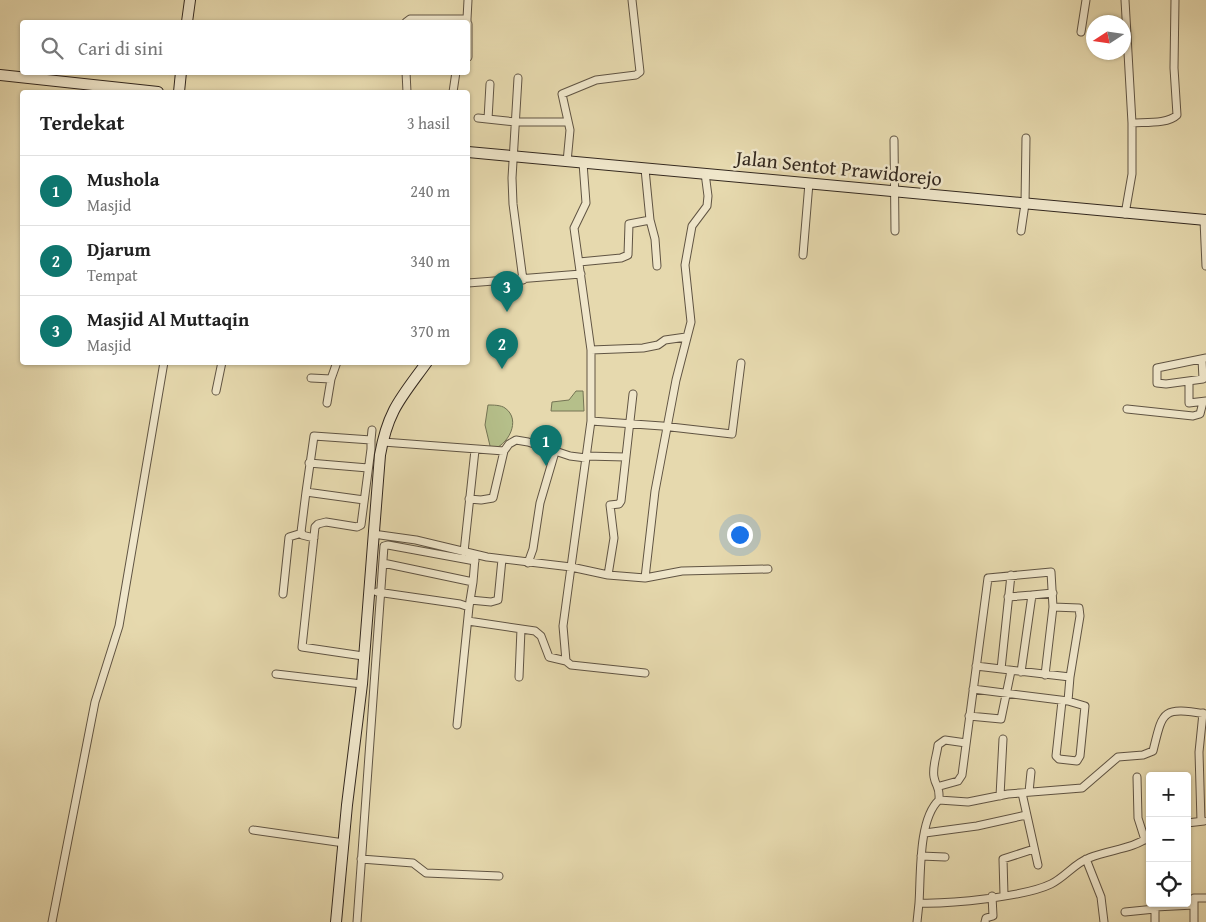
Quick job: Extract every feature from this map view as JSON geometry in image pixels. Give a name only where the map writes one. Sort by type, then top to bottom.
[{"type":"main road","points":[[187,20],[190,0]]},
{"type":"main road","points":[[0,75],[139,90]]},
{"type":"main road","points":[[179,90],[181,75]]},
{"type":"main road","name":"Jalan Sentot Prawidorejo","points":[[470,152],[1205,220]]},
{"type":"main road","points":[[336,922],[358,716],[361,656],[374,591],[373,534],[369,513],[372,486],[393,410],[423,365]]},
{"type":"street","points":[[467,20],[468,0]]},
{"type":"street","points":[[567,162],[570,130],[562,94],[596,80],[639,74],[632,0]]},
{"type":"street","points":[[1082,32],[1086,0]]},
{"type":"street","points":[[1125,0],[1132,123],[1132,174],[1125,214]]},
{"type":"street","points":[[1132,123],[1163,120],[1177,115],[1174,68],[1176,0]]},
{"type":"street","points":[[410,20],[430,20]]},
{"type":"street","points":[[406,75],[407,90]]},
{"type":"street","points":[[452,90],[455,75]]},
{"type":"street","points":[[518,78],[512,157],[513,204],[523,280]]},
{"type":"street","points":[[488,119],[490,84]]},
{"type":"street","points":[[478,118],[516,122],[568,122]]},
{"type":"street","points":[[1021,231],[1025,204],[1026,138]]},
{"type":"street","points":[[894,140],[895,230]]},
{"type":"street","points":[[566,661],[563,626],[591,421],[591,350],[574,228],[586,203],[583,163]]},
{"type":"street","points":[[644,169],[657,266]]},
{"type":"street","points":[[645,578],[655,491],[666,426],[691,322],[685,265],[692,226],[707,206],[708,196],[705,173]]},
{"type":"street","points":[[803,255],[809,183]]},
{"type":"street","points":[[579,262],[621,258],[628,255],[629,224],[650,220]]},
{"type":"street","points":[[1205,220],[1206,266]]},
{"type":"street","points":[[470,283],[581,274]]},
{"type":"street","points":[[591,350],[643,348],[658,345],[665,340],[686,337]]},
{"type":"street","points":[[1204,359],[1203,379],[1166,384],[1157,383],[1158,368],[1204,359]]},
{"type":"street","points":[[591,421],[666,426],[732,434],[741,362]]},
{"type":"street","points":[[52,922],[95,702],[119,626],[163,365]]},
{"type":"street","points":[[216,391],[221,365]]},
{"type":"street","points":[[327,403],[331,379],[336,365]]},
{"type":"street","points":[[311,378],[331,379]]},
{"type":"street","points":[[1127,409],[1172,416],[1200,414],[1204,402],[1189,403],[1189,382]]},
{"type":"street","points":[[608,575],[614,538],[610,505],[619,504],[621,501],[628,424],[633,394]]},
{"type":"street","points":[[364,500],[372,486],[368,468],[372,430]]},
{"type":"street","points":[[302,533],[309,462],[315,436],[371,440]]},
{"type":"street","points":[[469,499],[493,498],[504,451],[509,444],[516,440],[528,442],[555,452],[586,457],[625,457]]},
{"type":"street","points":[[383,442],[504,451]]},
{"type":"street","points":[[464,552],[475,450]]},
{"type":"street","points":[[528,563],[533,549],[540,503],[551,471],[555,452]]},
{"type":"street","points":[[309,462],[368,468]]},
{"type":"street","points":[[306,492],[364,500]]},
{"type":"street","points":[[361,656],[302,647],[314,538],[318,524],[326,522],[359,526],[369,513],[364,500]]},
{"type":"street","points":[[283,594],[289,537],[302,533],[314,538]]},
{"type":"street","points":[[373,534],[416,540],[464,552],[475,558]]},
{"type":"street","points":[[357,922],[376,645],[374,591],[383,562],[384,546],[388,545],[475,558],[502,559],[571,567],[608,575],[645,578],[682,572],[768,569]]},
{"type":"street","points":[[457,725],[475,558]]},
{"type":"street","points":[[374,591],[470,603],[491,602],[498,600],[502,559]]},
{"type":"street","points":[[383,562],[473,582]]},
{"type":"street","points":[[940,786],[950,785],[961,779],[986,580],[990,576],[1051,572],[1053,607],[1045,675]]},
{"type":"street","points":[[1001,669],[1011,575]]},
{"type":"street","points":[[1008,597],[1053,593]]},
{"type":"street","points":[[1021,672],[1032,595]]},
{"type":"street","points":[[973,689],[1065,701],[1085,706],[1080,756],[1077,761],[1059,759],[1056,756],[1065,701],[1070,677],[1081,609],[1053,607]]},
{"type":"street","points":[[468,622],[535,631],[541,636],[549,657],[566,661],[571,665],[645,673]]},
{"type":"street","points":[[519,677],[521,629]]},
{"type":"street","points":[[364,644],[376,645]]},
{"type":"street","points":[[976,666],[1070,677]]},
{"type":"street","points":[[969,716],[1001,719],[1012,671]]},
{"type":"street","points":[[276,674],[360,684]]},
{"type":"street","points":[[939,800],[968,802],[1000,796],[1082,788],[1118,757],[1143,755],[1153,751],[1161,718],[1167,712],[1177,711],[1205,714],[1203,752],[1204,821],[1191,823]]},
{"type":"street","points":[[358,716],[371,717]]},
{"type":"street","points":[[1000,796],[1003,739]]},
{"type":"street","points":[[918,922],[921,856],[925,833],[933,808],[939,800],[940,786],[934,778],[938,745],[945,740],[966,742]]},
{"type":"street","points":[[1031,772],[1026,793],[1026,815],[1038,865]]},
{"type":"street","points":[[1137,777],[1138,818],[1146,836]]},
{"type":"street","points":[[925,833],[977,826],[1026,815]]},
{"type":"street","points":[[254,830],[344,843]]},
{"type":"street","points":[[919,903],[965,901],[1035,890],[1051,884],[1086,859],[1135,846],[1146,839]]},
{"type":"street","points":[[1004,894],[1003,859],[1034,849]]},
{"type":"street","points":[[921,856],[945,857]]},
{"type":"street","points":[[361,859],[413,863],[426,873],[498,876]]},
{"type":"street","points":[[1086,859],[1101,897],[1104,922]]},
{"type":"street","points":[[985,922],[986,918],[994,916],[992,896]]},
{"type":"street","points":[[1194,922],[1194,898],[1206,898]]},
{"type":"street","points":[[1125,912],[1150,907]]},
{"type":"street","points":[[1155,907],[1155,922]]},
{"type":"green space","points":[[576,391],[583,391],[584,411],[551,411],[552,402],[569,400]]},
{"type":"green space","points":[[488,405],[497,405],[505,408],[510,413],[513,426],[503,443],[491,450],[485,425]]},
{"type":"place","name":"Masjid Al Muttaqin","points":[[507,312]]},
{"type":"place","name":"Djarum","points":[[502,369]]},
{"type":"place","name":"Mushola","points":[[546,466]]}]
